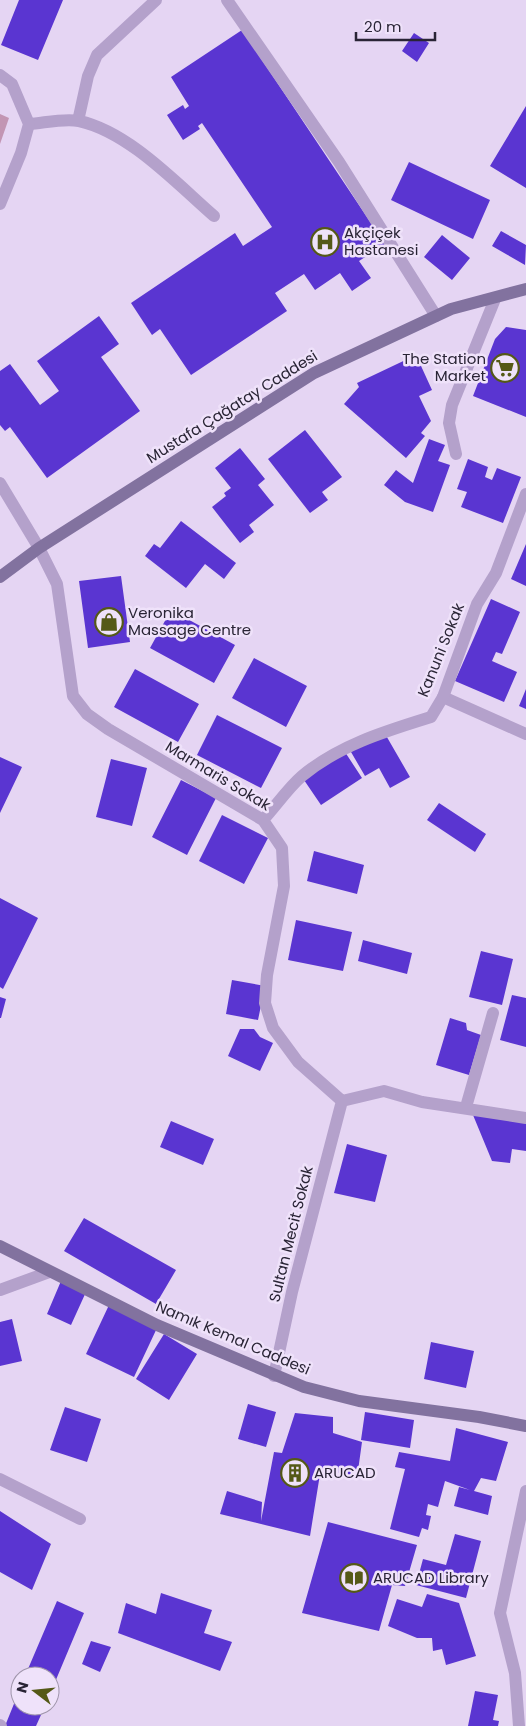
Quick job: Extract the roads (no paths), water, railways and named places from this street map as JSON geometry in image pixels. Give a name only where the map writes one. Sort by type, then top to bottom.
[{"type":"main road","name":"Mustafa Çağatay Caddesi","points":[[0,577],[39,548],[314,373],[451,309],[526,289]]},
{"type":"main road","name":"Namık Kemal Caddesi","points":[[0,1246],[158,1325],[304,1388],[359,1401],[479,1417],[526,1426]]},
{"type":"street","points":[[78,121],[88,76],[97,55],[156,0]]},
{"type":"street","points":[[227,0],[339,162],[436,316]]},
{"type":"street","points":[[0,75],[12,84],[29,124],[21,153],[0,204]]},
{"type":"street","points":[[29,124],[78,121],[111,134],[139,152],[214,216]]},
{"type":"street","points":[[456,454],[449,423],[452,405],[494,299]]},
{"type":"street","name":"Marmaris Sokak","points":[[0,483],[39,548],[57,584],[73,696],[87,714],[108,729],[263,820],[282,848],[285,867],[284,886],[267,974],[265,1003],[273,1028],[298,1062],[342,1102]]},
{"type":"street","name":"Kanuni Sokak","points":[[263,820],[302,777],[343,750],[379,733],[431,717],[443,697],[477,604],[496,573],[526,494]]},
{"type":"street","points":[[443,697],[526,734]]},
{"type":"street","points":[[466,1107],[493,1013]]},
{"type":"street","points":[[342,1102],[384,1091],[422,1102],[466,1107],[526,1118]]},
{"type":"street","name":"Sultan Mecit Sokak","points":[[274,1376],[292,1292],[342,1102]]},
{"type":"street","points":[[0,1290],[49,1272]]},
{"type":"street","points":[[0,1478],[80,1519]]},
{"type":"street","points":[[519,1726],[515,1673],[500,1613],[526,1491]]},
{"type":"place","name":"Akçiçek Hastanesi","points":[[325,242]]},
{"type":"place","name":"The Station Market","points":[[505,368]]},
{"type":"place","name":"Veronika Massage Centre","points":[[109,622]]},
{"type":"place","name":"ARUCAD","points":[[295,1473]]},
{"type":"place","name":"ARUCAD Library","points":[[354,1578]]}]
